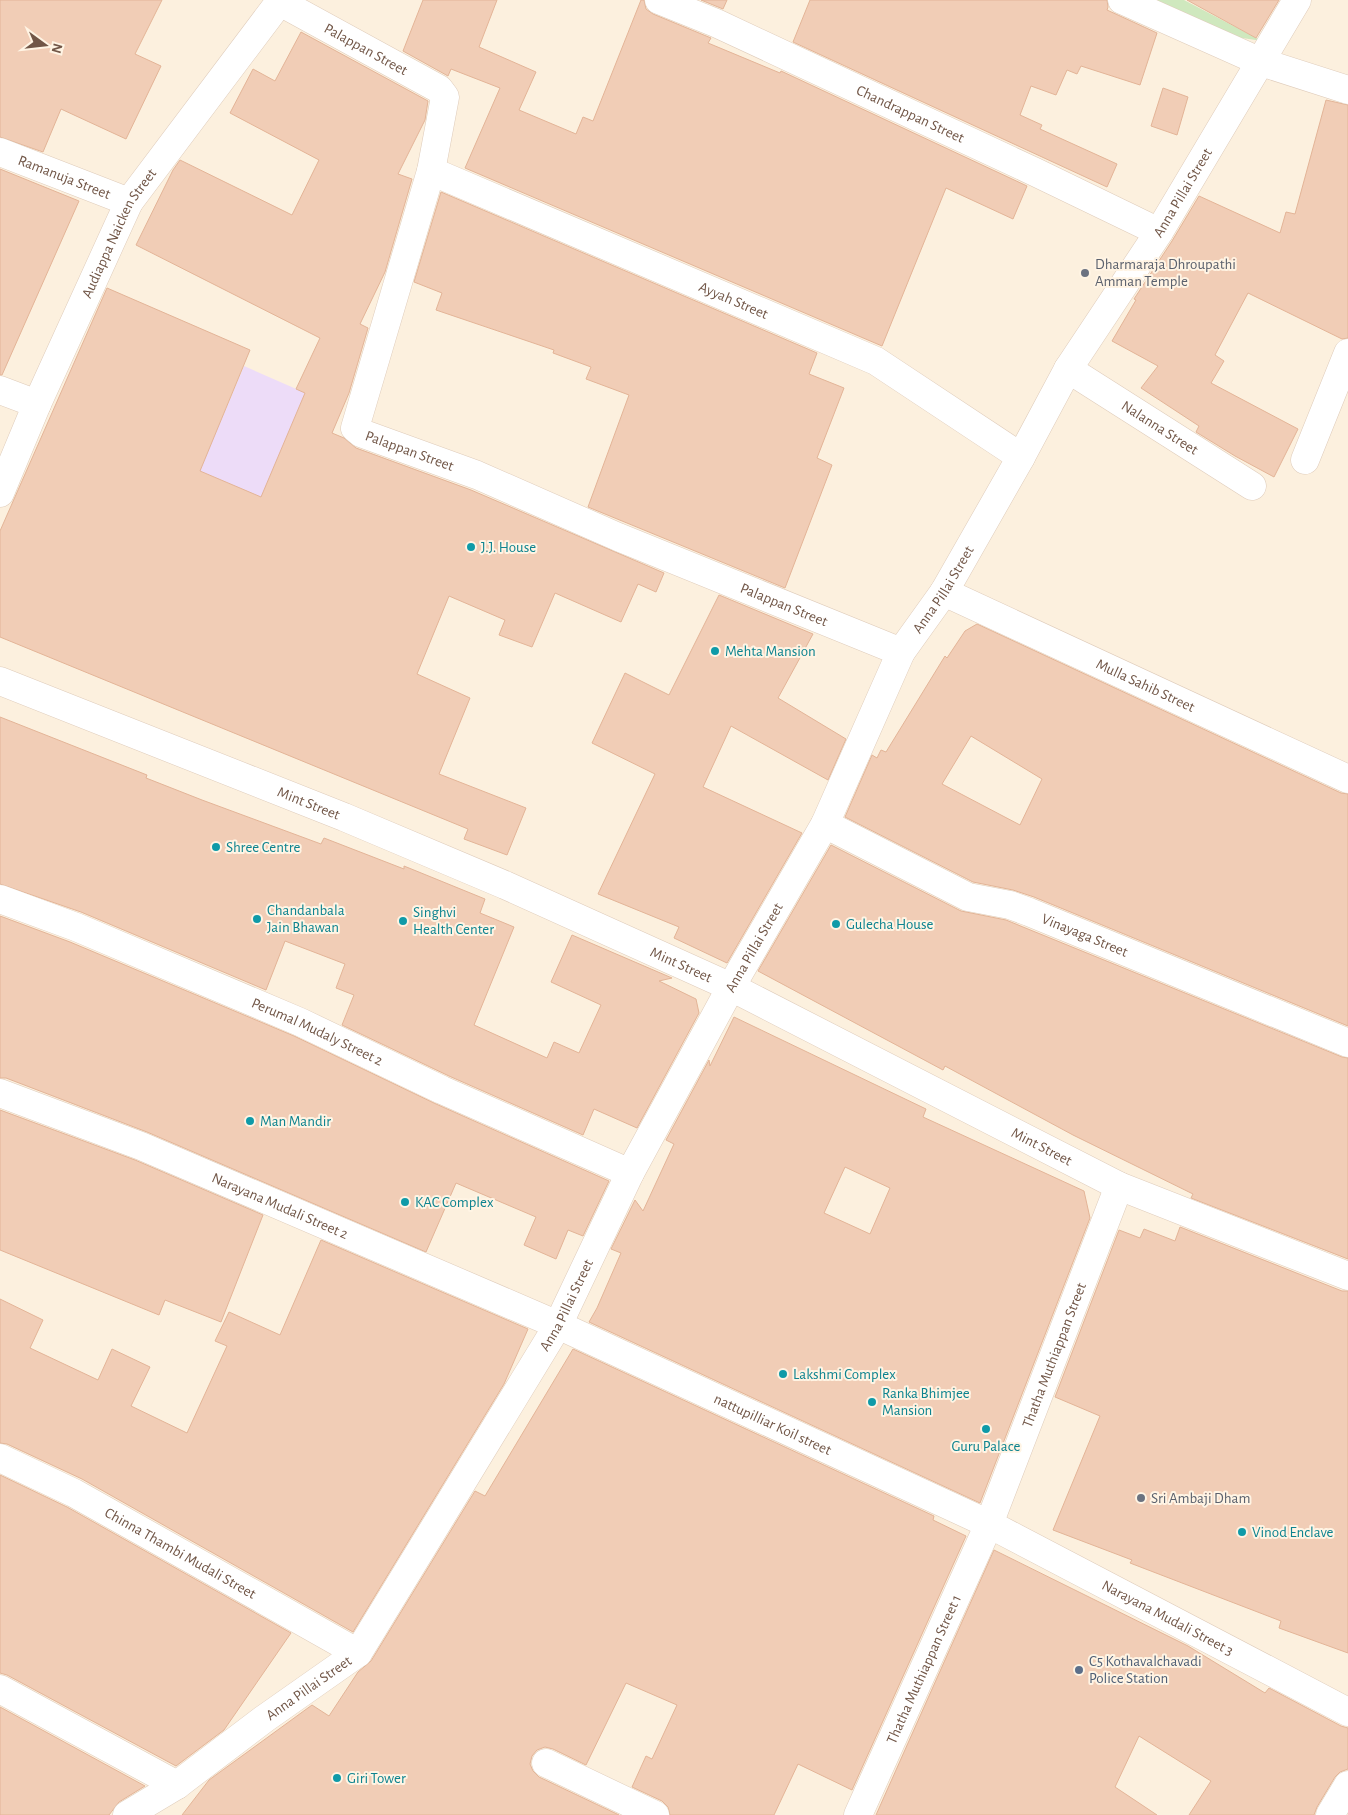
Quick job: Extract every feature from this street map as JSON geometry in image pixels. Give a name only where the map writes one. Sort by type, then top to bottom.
[{"type":"street","name":"Chandrappan Street","points":[[660,0],[716,23],[1159,232]]},
{"type":"street","points":[[1122,0],[1261,62],[1348,90]]},
{"type":"street","name":"Anna Pillai Street","points":[[127,1815],[177,1785],[264,1719],[358,1653],[558,1325],[630,1173],[731,987],[824,824],[901,652],[944,592],[1022,457],[1068,369],[1159,232],[1297,0]]},
{"type":"street","name":"Palappan Street","points":[[280,1],[439,89],[444,98],[431,171],[355,428],[361,433],[477,474],[618,536],[901,652]]},
{"type":"street","name":"Audiappa Naicken Street","points":[[0,492],[37,404],[129,202],[280,1]]},
{"type":"street","name":"Ramanuja Street","points":[[0,152],[129,202]]},
{"type":"street","name":"Ayyah Street","points":[[431,171],[876,361],[1022,457]]},
{"type":"street","points":[[1305,460],[1348,353]]},
{"type":"street","name":"Nalanna Street","points":[[1068,369],[1252,486]]},
{"type":"street","points":[[0,390],[37,404]]},
{"type":"street","name":"Mulla Sahib Street","points":[[944,592],[1348,779]]},
{"type":"street","name":"Mint Street","points":[[0,681],[344,817],[505,884],[731,987],[1119,1186],[1348,1276]]},
{"type":"street","name":"Vinayaga Street","points":[[824,824],[968,897],[1010,905],[1029,912],[1348,1043]]},
{"type":"street","name":"Perumal Mudaly Street 2","points":[[0,898],[300,1022],[442,1090],[630,1173]]},
{"type":"street","name":"Narayana Mudali Street 2","points":[[0,1093],[141,1146],[558,1325]]},
{"type":"street","name":"Thatha Muthiappan Street","points":[[988,1524],[1119,1186]]},
{"type":"street","name":"nattupilliar Koil street","points":[[558,1325],[988,1524]]},
{"type":"street","name":"Chinna Thambi Mudali Street","points":[[0,1458],[74,1493],[358,1653]]},
{"type":"street","name":"Narayana Mudali Street 3","points":[[988,1524],[1348,1712]]},
{"type":"street","name":"Thatha Muthiappan Street 1","points":[[858,1815],[988,1524]]},
{"type":"street","points":[[0,1689],[177,1785]]},
{"type":"street","points":[[546,1763],[655,1815]]},
{"type":"street","points":[[1330,1815],[1348,1785]]},
{"type":"shaded area","points":[[75,360],[220,423],[244,366],[342,409],[326,447],[329,520],[119,455],[47,425]]},
{"type":"green space","points":[[1149,0],[1184,0],[1262,41],[1223,35]]},
{"type":"building","points":[[0,0],[162,0],[135,54],[161,66],[126,139],[61,109],[43,152],[0,137]]},
{"type":"building","points":[[423,0],[497,0],[479,47],[536,72],[519,110],[576,134],[583,117],[593,121],[641,0],[644,0],[646,9],[653,14],[711,38],[708,43],[780,73],[781,71],[1027,186],[1013,219],[946,188],[882,346],[465,168],[500,88],[451,69],[448,76],[403,51]]},
{"type":"building","points":[[701,0],[727,0],[723,9]]},
{"type":"building","points":[[810,0],[1107,0],[1107,10],[1157,33],[1140,85],[1081,66],[1077,74],[1067,70],[1056,95],[1031,86],[1020,115],[1042,125],[1040,129],[1117,164],[1107,187],[793,42]]},
{"type":"building","points":[[1187,0],[1279,0],[1256,38]]},
{"type":"building","points":[[301,32],[428,101],[425,120],[398,174],[412,179],[385,272],[360,324],[368,328],[349,393],[332,433],[344,438],[356,448],[471,490],[664,573],[656,592],[638,584],[621,622],[555,593],[532,647],[499,635],[505,620],[449,596],[417,674],[470,698],[439,774],[526,808],[507,855],[464,839],[468,829],[0,637],[0,531],[107,288],[250,350],[200,471],[261,497],[305,393],[296,389],[320,338],[136,245],[173,170],[180,160],[292,215],[319,160],[230,113],[253,69],[275,81]]},
{"type":"building","points":[[1163,88],[1188,97],[1177,135],[1151,126]]},
{"type":"building","points":[[1326,100],[1348,105],[1348,338],[1342,339],[1248,293],[1215,355],[1224,361],[1211,383],[1298,429],[1274,477],[1196,432],[1199,426],[1141,388],[1158,366],[1112,341],[1136,300],[1134,299],[1199,196],[1280,233],[1286,212],[1295,214]]},
{"type":"building","points":[[0,169],[79,201],[2,375],[0,375]]},
{"type":"building","points":[[441,192],[817,353],[809,374],[844,388],[817,458],[832,465],[785,588],[588,507],[629,395],[586,379],[591,367],[553,353],[554,350],[436,310],[442,293],[414,282]]},
{"type":"building","points":[[719,595],[813,634],[778,698],[846,739],[828,780],[731,726],[703,787],[802,833],[727,963],[674,938],[679,927],[598,894],[655,774],[592,743],[625,673],[669,695]]},
{"type":"building","points":[[977,624],[1341,793],[1348,794],[1348,1026],[1034,897],[1013,890],[973,882],[845,817],[872,755],[877,758],[881,750],[886,752],[945,656],[947,658],[965,631]],"holes":[[[971,736],[1042,779],[1020,825],[942,784]]]},
{"type":"building","points":[[0,717],[147,775],[146,778],[202,800],[321,844],[324,838],[404,869],[404,866],[485,899],[480,913],[514,927],[474,1025],[547,1058],[554,1042],[579,1053],[601,1005],[551,982],[572,935],[672,978],[659,981],[696,999],[699,1013],[637,1128],[594,1109],[583,1135],[449,1076],[342,1025],[354,995],[336,988],[345,964],[285,941],[266,990],[81,912],[0,884]]},
{"type":"building","points":[[831,845],[961,911],[1006,920],[1348,1058],[1348,1259],[1191,1198],[1193,1194],[1073,1135],[945,1066],[943,1070],[758,971]]},
{"type":"building","points":[[0,916],[70,942],[294,1036],[436,1104],[609,1181],[583,1236],[568,1230],[556,1259],[524,1245],[536,1217],[456,1183],[426,1252],[147,1132],[6,1078],[0,1078]]},
{"type":"building","points":[[734,1017],[926,1109],[923,1117],[1084,1191],[1090,1218],[980,1503],[589,1322],[621,1253],[611,1249],[635,1200],[643,1211],[674,1144],[666,1140],[709,1060],[710,1066]],"holes":[[[845,1167],[890,1188],[870,1234],[824,1213]]]},
{"type":"building","points":[[0,1110],[135,1160],[263,1215],[221,1322],[165,1300],[159,1315],[0,1250]]},
{"type":"building","points":[[1180,1227],[1342,1291],[1348,1291],[1348,1653],[1279,1628],[1281,1621],[1130,1563],[1132,1560],[1053,1530],[1100,1416],[1055,1397],[1119,1230],[1140,1238],[1144,1229],[1175,1241]]},
{"type":"building","points":[[321,1240],[528,1329],[504,1384],[353,1632],[82,1479],[7,1444],[0,1443],[0,1299],[43,1320],[30,1348],[98,1380],[112,1349],[150,1367],[131,1406],[187,1433],[227,1346],[215,1341],[229,1312],[280,1335]]},
{"type":"building","points":[[573,1349],[934,1516],[933,1520],[966,1536],[852,1790],[798,1764],[774,1815],[670,1815],[668,1807],[662,1801],[632,1787],[646,1756],[652,1759],[677,1705],[626,1683],[586,1765],[545,1747],[537,1750],[532,1756],[530,1764],[533,1771],[539,1777],[619,1815],[182,1815],[209,1780],[312,1705],[329,1716],[358,1672],[371,1661],[475,1491],[485,1496]]},
{"type":"building","points":[[0,1475],[67,1507],[291,1633],[224,1730],[176,1766],[7,1675],[0,1673]]},
{"type":"building","points":[[994,1550],[1188,1646],[1265,1693],[1269,1688],[1348,1728],[1348,1769],[1340,1772],[1335,1777],[1314,1815],[1189,1815],[1211,1781],[1139,1736],[1115,1787],[1157,1815],[876,1815]]},
{"type":"building","points":[[0,1707],[145,1786],[119,1802],[109,1815],[0,1815]]},
{"type":"place","name":"Dharmaraja Dhroupathi Amman Temple","points":[[1085,273]]},
{"type":"place","name":"J.J. House","points":[[471,547]]},
{"type":"place","name":"Mehta Mansion","points":[[715,651]]},
{"type":"place","name":"Shree Centre","points":[[216,847]]},
{"type":"place","name":"Chandanbala Jain Bhawan","points":[[257,919]]},
{"type":"place","name":"Singhvi Health Center","points":[[403,921]]},
{"type":"place","name":"Gulecha House","points":[[836,924]]},
{"type":"place","name":"Man Mandir","points":[[250,1121]]},
{"type":"place","name":"KAC Complex","points":[[405,1202]]},
{"type":"place","name":"Lakshmi Complex","points":[[783,1374]]},
{"type":"place","name":"Ranka Bhimjee Mansion","points":[[872,1402]]},
{"type":"place","name":"Guru Palace","points":[[986,1429]]},
{"type":"place","name":"Sri Ambaji Dham","points":[[1141,1498]]},
{"type":"place","name":"Vinod Enclave","points":[[1242,1532]]},
{"type":"place","name":"C5 Kothavalchavadi Police Station","points":[[1079,1670]]},
{"type":"place","name":"Giri Tower","points":[[337,1778]]}]
